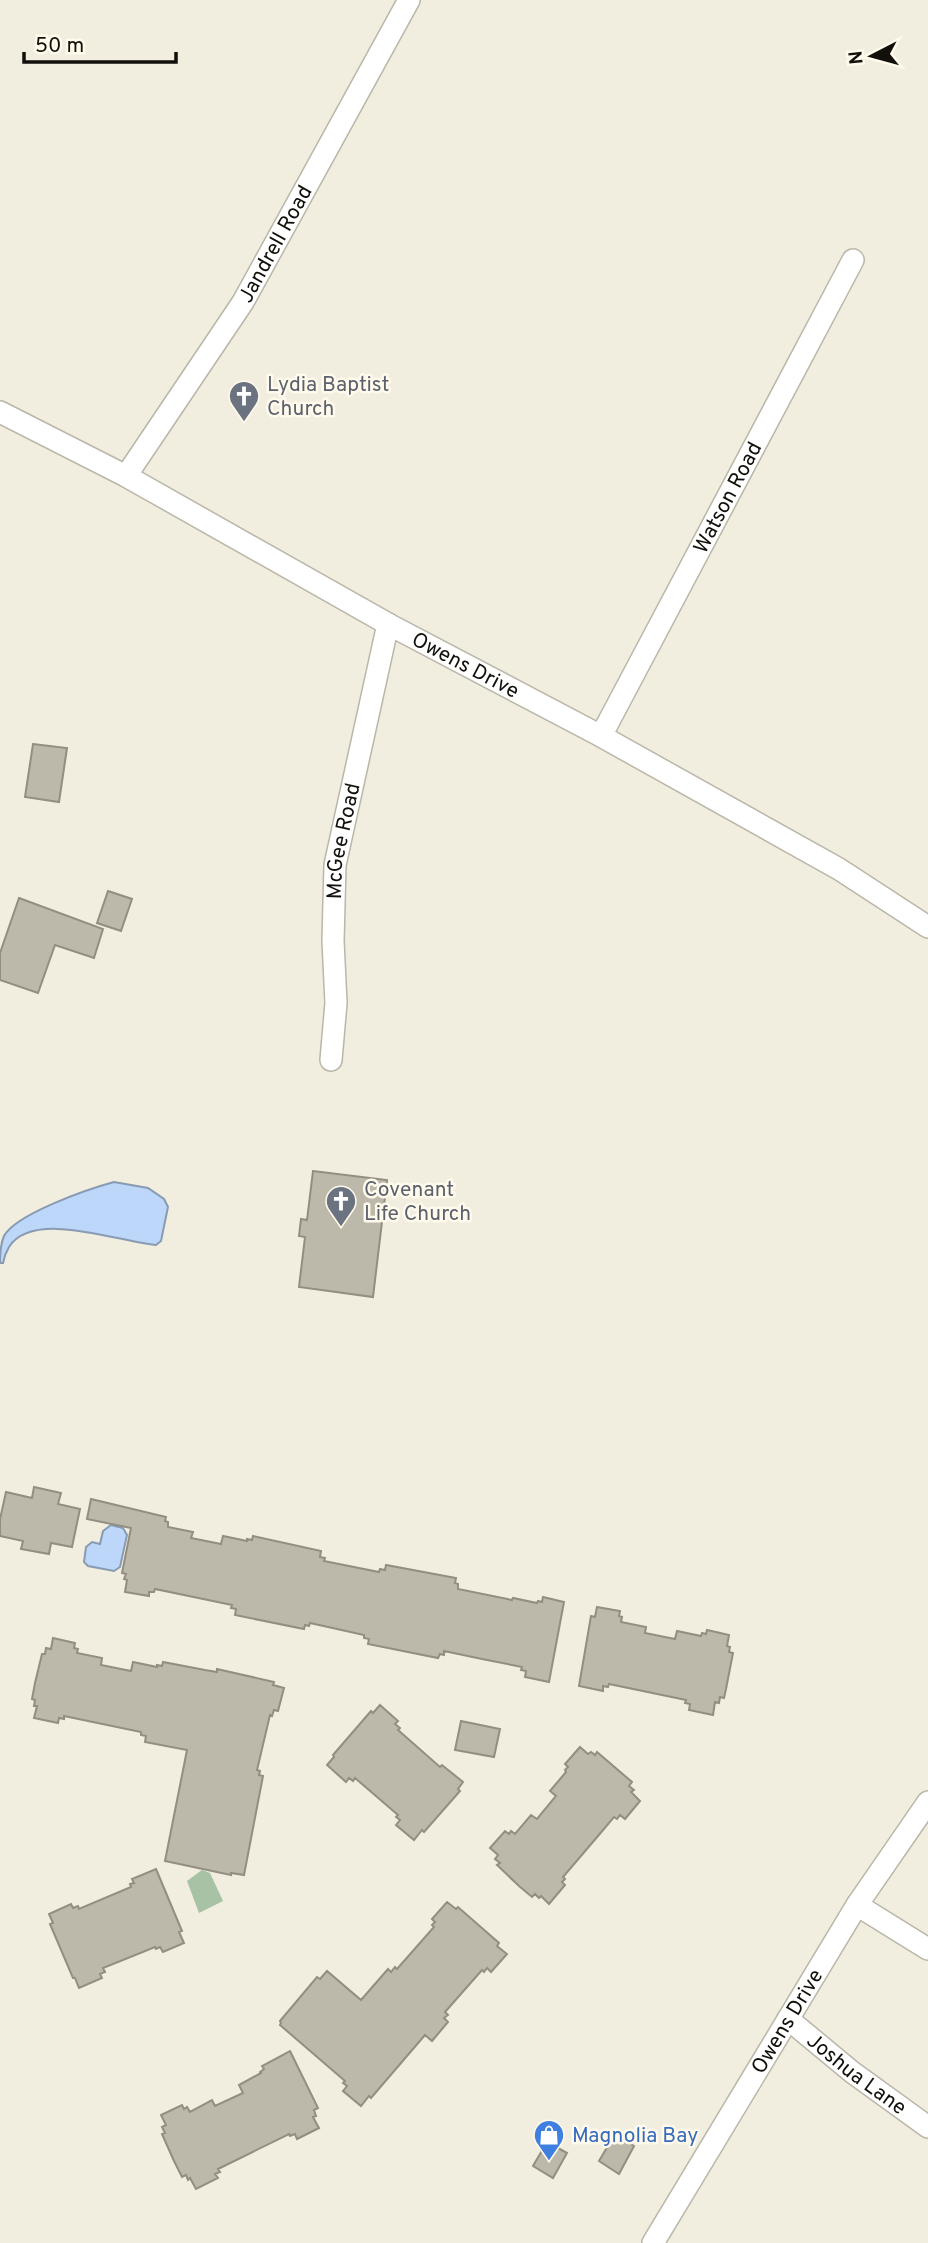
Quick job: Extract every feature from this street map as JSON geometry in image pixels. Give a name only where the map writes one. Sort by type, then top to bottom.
[{"type":"street","name":"Jandrell Road","points":[[125,476],[243,302],[409,0]]},
{"type":"street","name":"Watson Road","points":[[601,736],[853,260]]},
{"type":"street","name":"Owens Drive","points":[[0,412],[125,476],[388,624],[601,736],[839,869],[928,927]]},
{"type":"street","name":"McGee Road","points":[[331,1060],[336,1003],[333,941],[335,865],[388,624]]},
{"type":"street","name":"Owens Drive","points":[[653,2243],[857,1905],[928,1802]]},
{"type":"street","points":[[857,1905],[928,1949]]},
{"type":"street","name":"Joshua Lane","points":[[788,2019],[852,2072],[928,2126]]},
{"type":"green space","points":[[202,1870],[210,1873],[223,1901],[199,1913],[187,1881]]},
{"type":"water","points":[[114,1182],[148,1188],[164,1199],[168,1207],[161,1241],[156,1245],[78,1231],[37,1230],[21,1236],[9,1247],[3,1263],[0,1263],[4,1236],[23,1219],[71,1196]]},
{"type":"water","points":[[111,1525],[123,1528],[127,1535],[120,1567],[114,1571],[88,1566],[84,1562],[86,1547],[92,1542],[100,1544],[103,1531]]},
{"type":"building","points":[[33,744],[67,748],[59,802],[25,797]]},
{"type":"building","points":[[108,891],[132,899],[121,931],[97,923]]},
{"type":"building","points":[[19,898],[103,929],[94,958],[55,945],[38,993],[0,980],[0,953]]},
{"type":"building","name":"Covenant Life Church","points":[[313,1171],[387,1180],[373,1297],[299,1287],[305,1237],[299,1236],[301,1219],[307,1220]]},
{"type":"building","points":[[34,1487],[61,1493],[58,1504],[80,1509],[72,1547],[51,1543],[49,1554],[21,1549],[23,1541],[0,1536],[0,1519],[6,1492],[32,1498]]},
{"type":"building","points":[[91,1499],[166,1517],[168,1527],[193,1532],[191,1538],[221,1544],[223,1536],[247,1541],[252,1540],[253,1536],[321,1551],[320,1557],[325,1558],[324,1561],[379,1572],[380,1569],[385,1570],[386,1565],[456,1578],[458,1589],[512,1600],[513,1598],[537,1603],[542,1602],[543,1597],[564,1602],[549,1682],[525,1677],[526,1671],[521,1670],[522,1667],[444,1651],[444,1655],[440,1654],[438,1658],[368,1644],[369,1639],[364,1638],[364,1635],[310,1623],[309,1626],[305,1625],[304,1629],[235,1615],[236,1609],[231,1608],[232,1605],[155,1589],[154,1592],[149,1592],[149,1596],[125,1592],[127,1580],[124,1579],[126,1574],[122,1573],[131,1528],[87,1519]]},
{"type":"building","points":[[597,1607],[620,1611],[621,1622],[646,1627],[645,1633],[675,1639],[677,1631],[701,1636],[702,1633],[706,1634],[707,1630],[729,1635],[727,1646],[730,1647],[729,1652],[733,1653],[726,1689],[724,1698],[720,1697],[719,1703],[715,1702],[713,1715],[689,1710],[690,1704],[685,1703],[686,1700],[609,1684],[608,1687],[603,1686],[603,1691],[579,1686],[591,1616],[595,1617]]},
{"type":"building","points":[[53,1638],[75,1643],[77,1653],[102,1658],[101,1665],[131,1671],[133,1662],[157,1667],[162,1666],[163,1662],[217,1672],[217,1669],[274,1682],[273,1685],[284,1688],[278,1711],[274,1710],[272,1716],[270,1715],[257,1770],[260,1771],[259,1775],[263,1776],[244,1875],[231,1875],[165,1861],[187,1750],[145,1742],[146,1736],[141,1735],[141,1732],[64,1716],[64,1719],[59,1718],[58,1723],[34,1718],[37,1706],[34,1706],[35,1700],[32,1699],[35,1683],[42,1654],[45,1654],[46,1648],[51,1649]]},
{"type":"building","points":[[380,1705],[398,1721],[395,1724],[400,1728],[398,1730],[440,1767],[442,1765],[463,1782],[458,1789],[460,1791],[414,1840],[396,1825],[400,1820],[396,1817],[398,1815],[355,1778],[353,1781],[349,1778],[346,1782],[327,1765],[371,1711],[373,1713]]},
{"type":"building","points":[[461,1721],[500,1729],[494,1757],[455,1750]]},
{"type":"building","points":[[580,1747],[588,1754],[591,1752],[595,1755],[597,1752],[632,1782],[629,1786],[634,1790],[631,1792],[640,1801],[625,1819],[620,1815],[617,1819],[614,1817],[563,1877],[565,1879],[562,1882],[565,1885],[549,1904],[541,1896],[539,1898],[535,1894],[532,1897],[519,1886],[497,1865],[500,1863],[495,1859],[498,1855],[490,1848],[505,1831],[515,1834],[531,1815],[537,1819],[556,1796],[550,1791],[566,1772],[568,1767],[565,1764]]},
{"type":"building","points":[[156,1869],[182,1931],[179,1932],[184,1943],[163,1952],[160,1947],[155,1947],[103,1968],[105,1972],[100,1974],[102,1978],[79,1988],[50,1924],[53,1923],[49,1914],[71,1904],[73,1908],[78,1906],[79,1909],[131,1887],[130,1884],[134,1883],[132,1879]]},
{"type":"building","points":[[447,1902],[456,1909],[458,1907],[499,1943],[497,1946],[507,1954],[491,1972],[487,1968],[484,1972],[482,1970],[445,2012],[448,2015],[444,2018],[448,2022],[432,2041],[425,2035],[361,2106],[343,2091],[347,2086],[343,2083],[345,2081],[280,2025],[280,2021],[317,1977],[320,1979],[327,1971],[361,2000],[388,1969],[391,1972],[395,1967],[397,1969],[434,1927],[432,1925],[435,1922],[432,1919]]},
{"type":"building","points":[[290,2051],[318,2108],[314,2110],[316,2116],[313,2117],[319,2128],[297,2139],[295,2134],[289,2134],[218,2169],[220,2172],[215,2174],[218,2178],[196,2189],[190,2178],[188,2180],[186,2175],[182,2177],[174,2161],[162,2134],[165,2133],[162,2127],[166,2125],[161,2115],[182,2105],[190,2112],[212,2100],[215,2106],[243,2093],[239,2085],[261,2073],[264,2069],[262,2066]]},
{"type":"building","points":[[615,2134],[634,2146],[619,2174],[599,2161]]},
{"type":"building","points":[[547,2142],[567,2153],[553,2178],[533,2166]]},
{"type":"place","name":"Lydia Baptist Church","points":[[244,423]]},
{"type":"place","name":"Covenant Life Church","points":[[341,1228]]},
{"type":"place","name":"Magnolia Bay","points":[[549,2162]]}]
